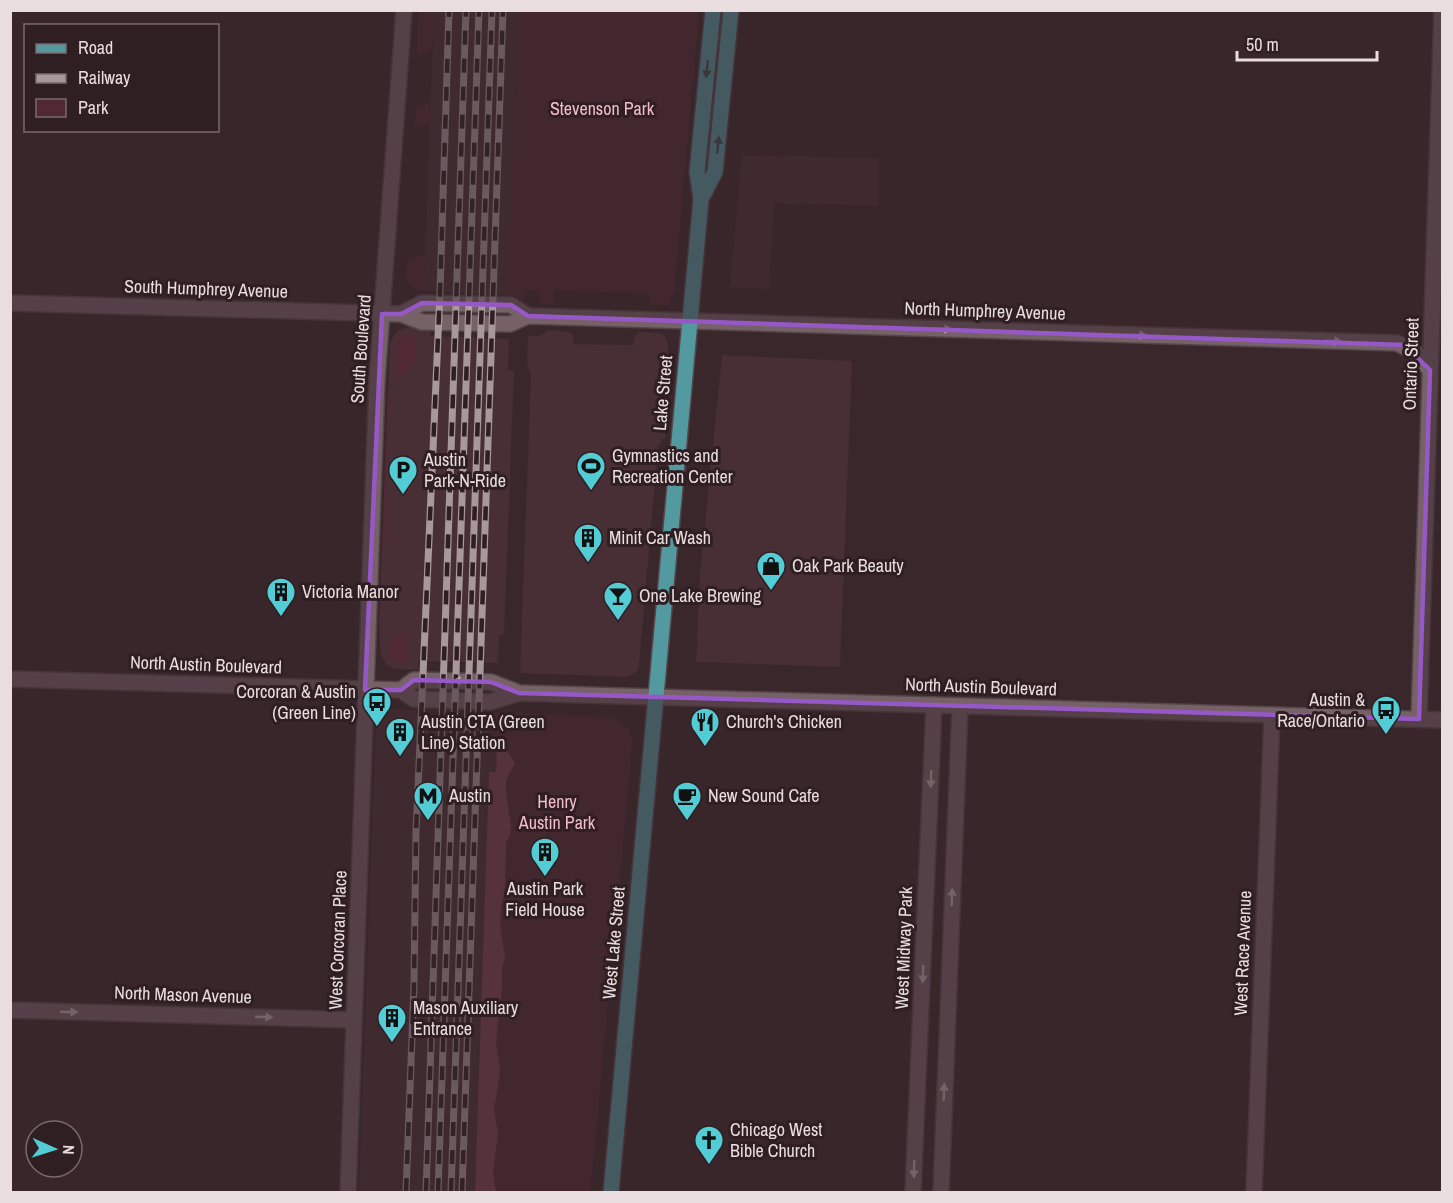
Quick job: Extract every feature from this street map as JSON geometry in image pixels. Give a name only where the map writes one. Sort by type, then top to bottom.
[{"type":"main road","name":"Lake Street","points":[[656,697],[701,199],[697,172],[713,10]]},
{"type":"main road","name":"Lake Street","points":[[701,199],[715,172],[731,10]]},
{"type":"main road","name":"West Lake Street","points":[[611,1192],[656,697]]},
{"type":"street","name":"South Boulevard","points":[[365,690],[377,381],[404,10]]},
{"type":"street","name":"Ontario Street","points":[[1419,719],[1442,10]]},
{"type":"street","name":"South Humphrey Avenue","points":[[10,303],[401,314]]},
{"type":"street","name":"North Humphrey Avenue","points":[[401,314],[422,322],[510,324],[528,316],[1397,343],[1416,353],[1430,370]]},
{"type":"street","name":"North Austin Boulevard","points":[[10,679],[365,690],[401,690],[414,680],[491,682],[519,693],[1443,720]]},
{"type":"street","name":"West Corcoran Place","points":[[348,1192],[365,690]]},
{"type":"street","name":"West Midway Park","points":[[914,1192],[934,705]]},
{"type":"street","points":[[940,1192],[960,706]]},
{"type":"street","name":"West Race Avenue","points":[[1254,1192],[1272,715]]},
{"type":"street","name":"North Mason Avenue","points":[[10,1010],[354,1020]]},
{"type":"highlighted area","points":[[422,303],[511,305],[528,316],[1404,345],[1430,370],[1419,719],[519,693],[491,682],[414,680],[401,690],[365,690],[382,314],[401,314]]},
{"type":"shaded area","points":[[434,11],[518,11],[508,295],[424,291]]},
{"type":"shaded area","points":[[742,155],[879,159],[878,206],[774,203],[769,289],[730,287]]},
{"type":"shaded area","points":[[408,327],[430,328],[430,336],[509,339],[508,370],[514,371],[504,635],[499,635],[498,663],[418,661],[418,670],[395,669],[387,665],[381,655],[379,623],[390,344],[399,330]]},
{"type":"shaded area","points":[[554,330],[573,335],[573,344],[633,345],[638,332],[660,333],[665,336],[668,343],[668,405],[665,437],[658,446],[639,665],[637,671],[628,677],[520,673],[531,375],[527,362],[528,336],[540,336],[547,331]]},
{"type":"shaded area","points":[[722,355],[852,361],[840,667],[696,662],[700,573]]},
{"type":"shaded area","points":[[384,710],[416,710],[416,717],[491,720],[491,743],[497,744],[496,772],[489,773],[475,1192],[359,1192],[376,720]]},
{"type":"shaded area","points":[[497,744],[506,749],[515,763],[506,780],[511,826],[506,843],[505,887],[500,926],[505,958],[502,967],[496,1041],[500,1072],[494,1110],[498,1133],[493,1172],[496,1192],[475,1192],[489,772],[496,772]]},
{"type":"green space","points":[[419,11],[434,11],[432,50],[417,56]]},
{"type":"green space","name":"Stevenson Park","points":[[518,11],[699,11],[674,289],[668,305],[649,305],[649,293],[554,290],[553,304],[539,303],[539,290],[525,290],[522,302],[503,302],[503,294],[508,294]]},
{"type":"green space","points":[[430,102],[429,123],[415,129],[416,108]]},
{"type":"green space","points":[[425,254],[424,291],[409,284],[407,272],[408,260]]},
{"type":"green space","points":[[405,335],[417,335],[416,362],[399,376],[395,369],[395,358],[398,358],[399,352],[395,352],[398,339]]},
{"type":"green space","points":[[388,391],[390,393],[384,548],[382,547]]},
{"type":"green space","points":[[403,630],[407,633],[405,661],[393,661],[387,656],[388,648]]},
{"type":"green space","name":"Henry Austin Park","points":[[486,712],[606,717],[625,725],[630,732],[632,744],[590,1192],[475,1192],[489,772],[496,772],[497,744],[491,744],[491,721],[485,720]]},
{"type":"railway","points":[[406,1192],[414,985],[416,832],[440,292],[449,10]]},
{"type":"railway","points":[[426,1192],[466,10]]},
{"type":"railway","points":[[438,1192],[479,10]]},
{"type":"railway","points":[[451,1192],[492,10]]},
{"type":"railway","points":[[462,1192],[503,10]]},
{"type":"place","name":"Gymnastics and Recreation Center","points":[[591,492]]},
{"type":"place","name":"Austin Park-N-Ride","points":[[403,496]]},
{"type":"place","name":"Minit Car Wash","points":[[588,564]]},
{"type":"place","name":"Oak Park Beauty","points":[[771,592]]},
{"type":"place","name":"Victoria Manor","points":[[281,618]]},
{"type":"place","name":"One Lake Brewing","points":[[618,622]]},
{"type":"place","name":"Corcoran & Austin (Green Line)","points":[[377,728]]},
{"type":"place","name":"Austin & Race/Ontario","points":[[1386,736]]},
{"type":"place","name":"Church's Chicken","points":[[705,748]]},
{"type":"place","name":"Austin CTA (Green Line) Station","points":[[400,758]]},
{"type":"place","name":"Austin","points":[[428,822]]},
{"type":"place","name":"New Sound Cafe","points":[[687,822]]},
{"type":"place","name":"Austin Park Field House","points":[[545,878]]},
{"type":"place","name":"Mason Auxiliary Entrance","points":[[392,1044]]},
{"type":"place","name":"Chicago West Bible Church","points":[[709,1166]]}]
